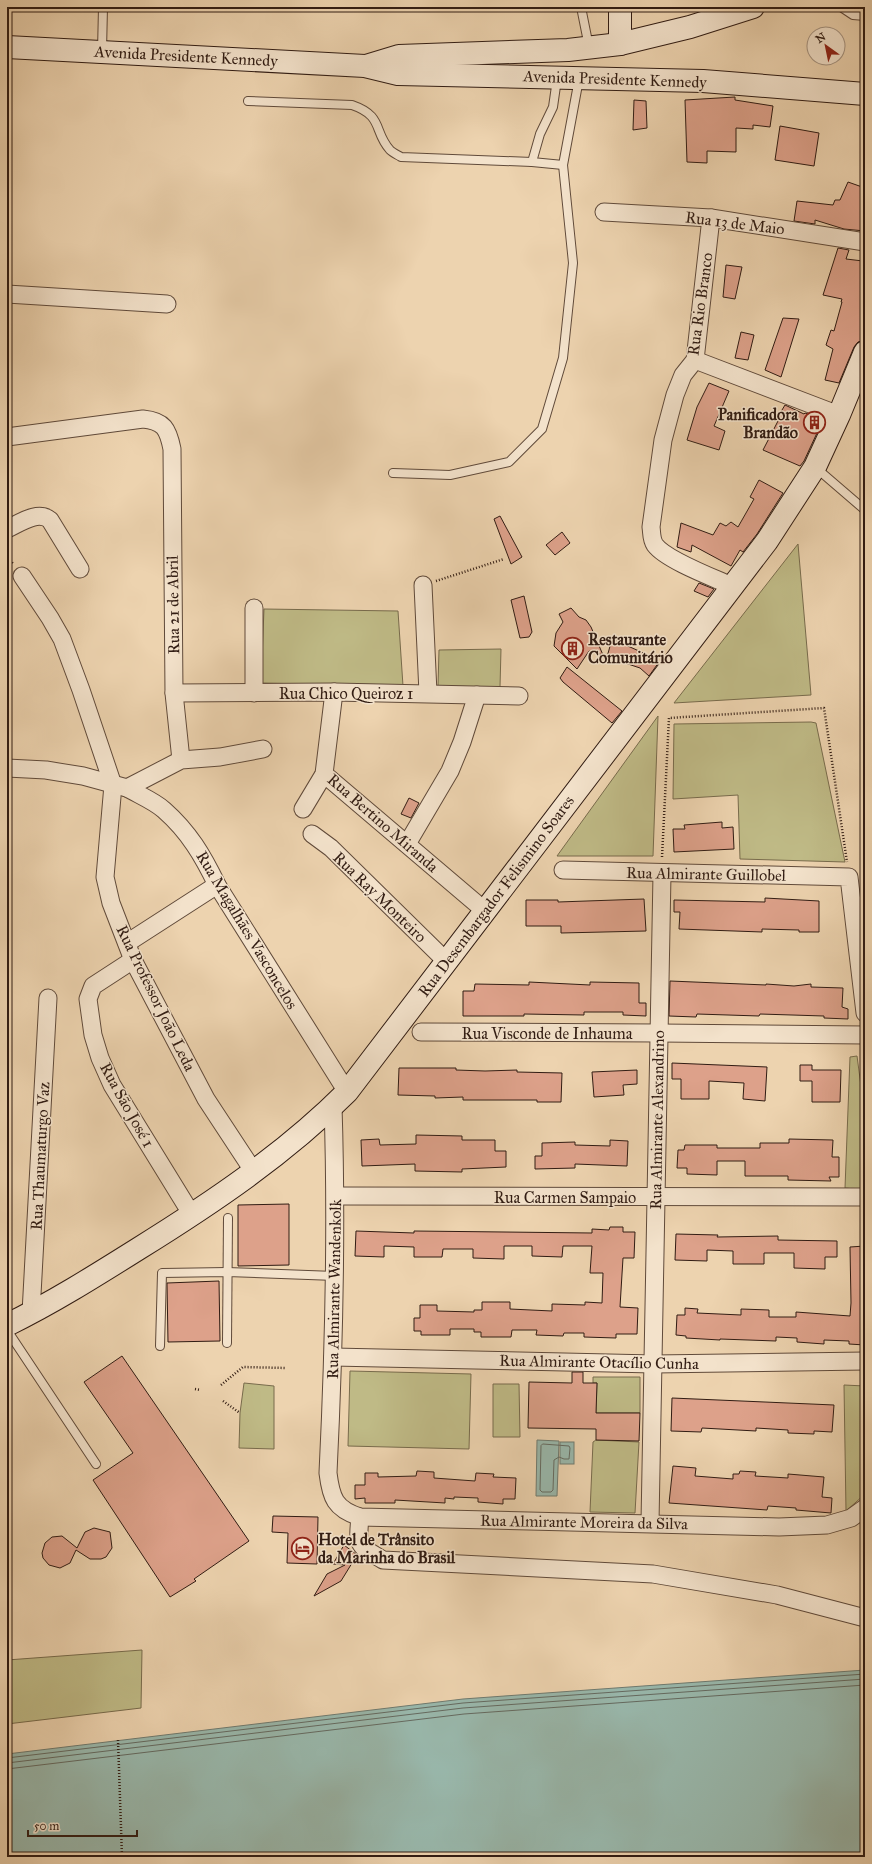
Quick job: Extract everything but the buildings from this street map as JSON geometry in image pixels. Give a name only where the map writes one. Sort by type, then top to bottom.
[{"type":"street","points":[[620,7],[620,44]]},
{"type":"street","name":"Avenida Presidente Kennedy","points":[[365,66],[399,56],[589,48],[620,44],[690,27],[753,7]]},
{"type":"street","name":"Avenida Presidente Kennedy","points":[[7,46],[365,66],[398,74],[703,81],[864,96]]},
{"type":"street","name":"Rua 13 de Maio","points":[[604,212],[711,218],[865,242]]},
{"type":"street","name":"Rua Rio Branco","points":[[711,218],[695,360],[682,375],[675,395],[664,440],[651,527],[652,540],[663,552],[682,563],[732,586]]},
{"type":"street","points":[[7,294],[167,304]]},
{"type":"street","name":"Rua Desembargador Felismino Soares","points":[[7,1325],[31,1313],[192,1215],[276,1155],[340,1099],[447,962],[484,910],[767,541],[815,467],[839,415],[865,352]]},
{"type":"street","points":[[695,360],[839,415]]},
{"type":"street","name":"Rua 21 de Abril","points":[[7,437],[143,419],[154,420],[163,426],[169,437],[172,449],[174,693],[181,760]]},
{"type":"street","points":[[7,529],[30,518],[41,515],[46,517],[50,520],[80,569]]},
{"type":"street","points":[[22,576],[62,639],[120,787],[181,760],[220,757],[263,749]]},
{"type":"street","points":[[423,585],[428,693]]},
{"type":"street","points":[[254,608],[254,694]]},
{"type":"street","name":"Rua Chico Queiroz 1","points":[[174,693],[254,694],[334,692],[518,696]]},
{"type":"street","name":"Rua Bertino Miranda","points":[[334,692],[324,774],[484,910]]},
{"type":"street","points":[[407,844],[450,771],[462,742],[477,695]]},
{"type":"street","name":"Rua Magalhães Vasconcelos","points":[[7,768],[46,770],[83,776],[120,787],[163,809],[190,836],[202,854],[217,885],[340,1099]]},
{"type":"street","points":[[303,809],[324,774]]},
{"type":"street","name":"Rua Professor João Leda","points":[[120,787],[105,877],[111,903],[133,960],[206,1099],[254,1172]]},
{"type":"street","name":"Rua Ray Monteiro","points":[[312,834],[331,848],[447,962]]},
{"type":"street","name":"Rua Almirante Guillobel","points":[[563,870],[662,874],[849,877]]},
{"type":"street","name":"Rua Almirante Alexandrino","points":[[650,1523],[662,874]]},
{"type":"street","points":[[849,877],[865,1013]]},
{"type":"street","points":[[127,944],[217,885]]},
{"type":"street","name":"Rua São José 1","points":[[133,960],[93,986],[88,999],[93,1035],[100,1058],[112,1085],[192,1215]]},
{"type":"street","name":"Rua Thaumaturgo Vaz","points":[[31,1313],[48,998]]},
{"type":"street","name":"Rua Visconde de Inhauma","points":[[421,1032],[865,1035]]},
{"type":"street","name":"Rua Almirante Wandenkolk","points":[[328,1473],[333,1357],[336,1196],[340,1099]]},
{"type":"street","name":"Rua Carmen Sampaio","points":[[336,1196],[656,1198],[865,1197]]},
{"type":"street","name":"Rua Almirante Otacílio Cunha","points":[[333,1357],[654,1364],[865,1361]]},
{"type":"street","name":"Rua Almirante Moreira da Silva","points":[[328,1473],[333,1500],[347,1513],[360,1517],[779,1527],[827,1525],[851,1518],[865,1508]]},
{"type":"street","points":[[360,1517],[358,1538],[362,1547],[383,1560],[653,1574],[777,1595],[865,1618]]},
{"type":"lane","points":[[102,52],[103,7]]},
{"type":"lane","points":[[581,7],[589,48]]},
{"type":"lane","points":[[841,7],[853,15],[865,16]]},
{"type":"lane","points":[[532,162],[540,134],[553,107],[558,77]]},
{"type":"lane","points":[[394,473],[450,475],[509,462],[542,429],[563,358],[573,263],[563,165],[580,78]]},
{"type":"lane","points":[[248,101],[352,105],[365,109],[376,121],[390,150],[401,157],[532,162],[563,165]]},
{"type":"lane","points":[[815,467],[865,510]]},
{"type":"lane","points":[[227,1343],[228,1218]]},
{"type":"lane","points":[[160,1346],[162,1273],[227,1272],[335,1276]]},
{"type":"lane","points":[[7,1330],[96,1464]]},
{"type":"path","points":[[423,585],[504,559]]},
{"type":"path","points":[[662,874],[669,718],[824,708],[849,877]]},
{"type":"path","points":[[221,1385],[243,1367],[286,1368]]},
{"type":"path","points":[[195,1389],[200,1390]]},
{"type":"path","points":[[223,1401],[240,1413]]},
{"type":"path","points":[[118,1740],[122,1857]]},
{"type":"shaded area","points":[[798,544],[811,695],[674,703]]},
{"type":"shaded area","points":[[264,609],[398,611],[403,686],[261,683]]},
{"type":"shaded area","points":[[501,649],[500,687],[438,686],[439,650]]},
{"type":"shaded area","points":[[658,716],[653,856],[557,856]]},
{"type":"shaded area","points":[[816,723],[845,862],[740,859],[738,795],[673,799],[674,724]]},
{"type":"shaded area","points":[[857,1056],[865,1116],[865,1190],[845,1188],[850,1057]]},
{"type":"shaded area","points":[[350,1371],[471,1374],[469,1449],[348,1446]]},
{"type":"shaded area","points":[[593,1377],[640,1377],[640,1413],[596,1413],[597,1383],[593,1383]]},
{"type":"shaded area","points":[[244,1383],[274,1386],[274,1449],[239,1448],[240,1413]]},
{"type":"shaded area","points":[[493,1384],[519,1384],[520,1437],[493,1437]]},
{"type":"shaded area","points":[[844,1385],[865,1386],[865,1494],[846,1511]]},
{"type":"shaded area","points":[[596,1440],[639,1442],[635,1513],[590,1512],[593,1442]]},
{"type":"shaded area","points":[[142,1650],[141,1708],[7,1724],[7,1660]]},
{"type":"water","points":[[537,1440],[559,1441],[557,1496],[536,1496]]},
{"type":"water","points":[[560,1442],[574,1442],[574,1464],[560,1464]]},
{"type":"water","points":[[865,1670],[865,1857],[7,1857],[7,1754],[463,1699]]},
{"type":"place","name":"Panificadora Brandão","points":[[814,423]]},
{"type":"place","name":"Restaurante Comunitário","points":[[573,648]]},
{"type":"place","name":"Hotel de Trânsito da Marinha do Brasil","points":[[303,1548]]}]
